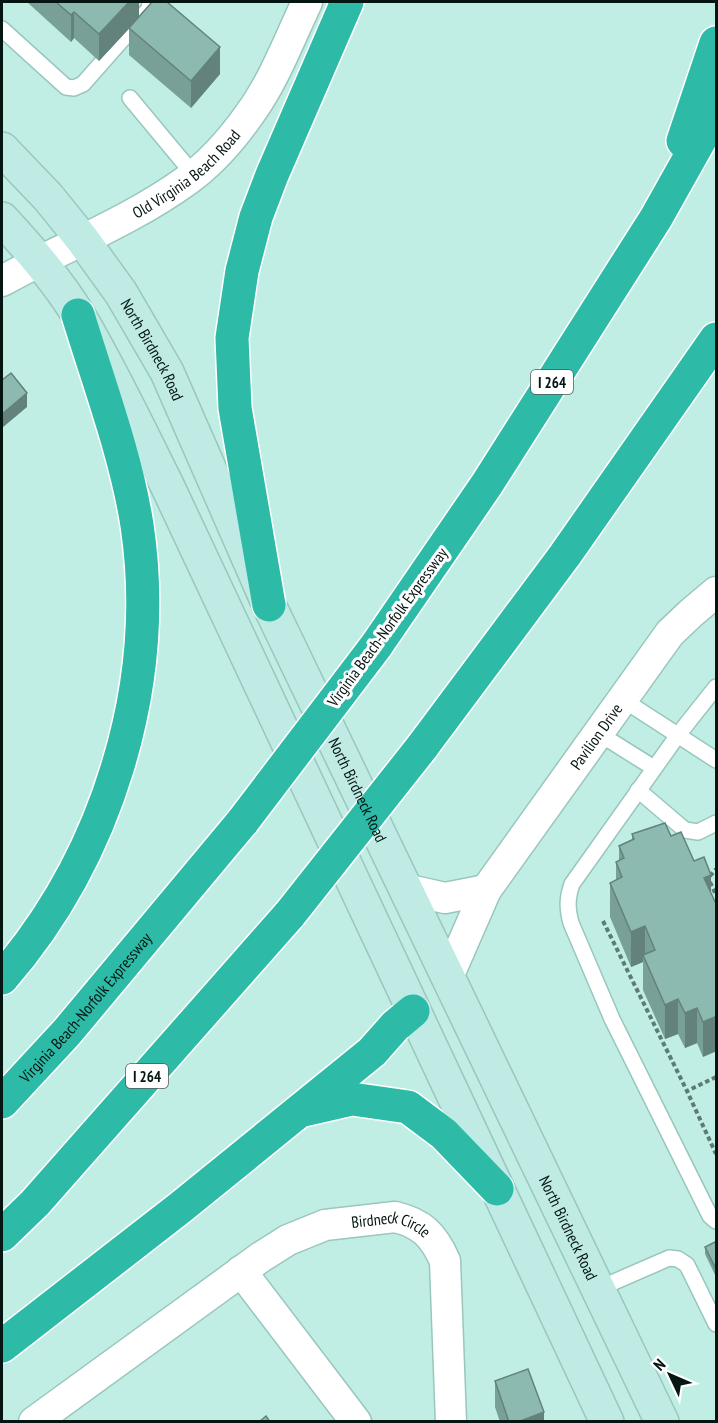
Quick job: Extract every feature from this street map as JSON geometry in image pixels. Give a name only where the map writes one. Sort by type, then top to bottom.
[{"type":"highway","points":[[268,605],[235,408],[232,338],[242,271],[256,217],[347,2]]},
{"type":"highway","points":[[656,218],[717,43]]},
{"type":"highway","name":"Virginia Beach-Norfolk Expressway","points":[[2,1102],[68,1032],[243,821],[376,646],[488,484],[656,218],[717,111]]},
{"type":"highway","points":[[2,978],[71,879],[96,828],[125,745],[135,691],[141,637],[142,581],[137,526],[128,481],[78,315]]},
{"type":"highway","name":"I 264","points":[[2,1235],[35,1203],[290,914],[422,747],[565,555],[717,339]]},
{"type":"highway","points":[[2,1346],[300,1111],[372,1052],[395,1026],[413,1011]]},
{"type":"highway","points":[[300,1111],[352,1099],[408,1107],[444,1134],[497,1189]]},
{"type":"main road","name":"North Birdneck Road","points":[[2,149],[48,197],[82,239],[121,293],[167,372],[268,605],[662,1422]]},
{"type":"main road","points":[[2,219],[39,260],[78,315],[127,404],[607,1422]]},
{"type":"main road","name":"Pavilion Drive","points":[[413,1011],[448,977]]},
{"type":"street","name":"Old Virginia Beach Road","points":[[2,281],[39,260],[136,213],[194,175],[220,150],[249,115],[273,76],[307,2]]},
{"type":"street","name":"Pavilion Drive","points":[[448,977],[486,890],[670,633],[717,592]]},
{"type":"street","points":[[405,889],[445,898],[486,890]]},
{"type":"street","name":"Birdneck Circle","points":[[34,1422],[241,1271],[288,1240],[325,1225],[395,1217],[423,1228],[438,1244],[445,1261],[451,1422]]},
{"type":"street","points":[[241,1271],[356,1422]]},
{"type":"lane","points":[[4,36],[66,87],[74,88],[83,84],[149,9],[150,2]]},
{"type":"lane","points":[[130,98],[194,175]]},
{"type":"lane","points":[[717,687],[678,735],[572,884],[567,910],[612,1019],[710,1216],[717,1221]]},
{"type":"lane","points":[[622,699],[717,760]]},
{"type":"lane","points":[[598,733],[654,768]]},
{"type":"lane","points":[[638,790],[685,830],[698,832],[717,823]]},
{"type":"lane","points":[[598,1289],[669,1258],[678,1259],[687,1265],[716,1324]]},
{"type":"path","points":[[717,869],[711,872],[709,878],[717,895]]},
{"type":"path","points":[[603,921],[717,1154]]},
{"type":"path","points":[[687,1091],[717,1077]]},
{"type":"building","points":[[56,2],[129,2],[99,34],[74,12],[71,15]]},
{"type":"building","points":[[152,2],[167,2],[220,47],[191,81],[129,28]]},
{"type":"building","points":[[11,373],[27,393],[2,414],[2,380]]},
{"type":"building","points":[[665,823],[671,836],[681,832],[694,861],[704,857],[711,875],[704,878],[717,906],[717,1016],[703,1022],[697,1008],[685,1013],[678,999],[665,1005],[643,955],[655,950],[645,926],[631,932],[610,883],[622,877],[616,862],[624,858],[619,846],[634,839],[632,834]]},
{"type":"building","points":[[717,1241],[717,1271],[705,1247]]},
{"type":"building","points":[[528,1369],[544,1412],[518,1422],[509,1422],[495,1381]]},
{"type":"building","points":[[266,1416],[270,1422],[259,1422]]}]
